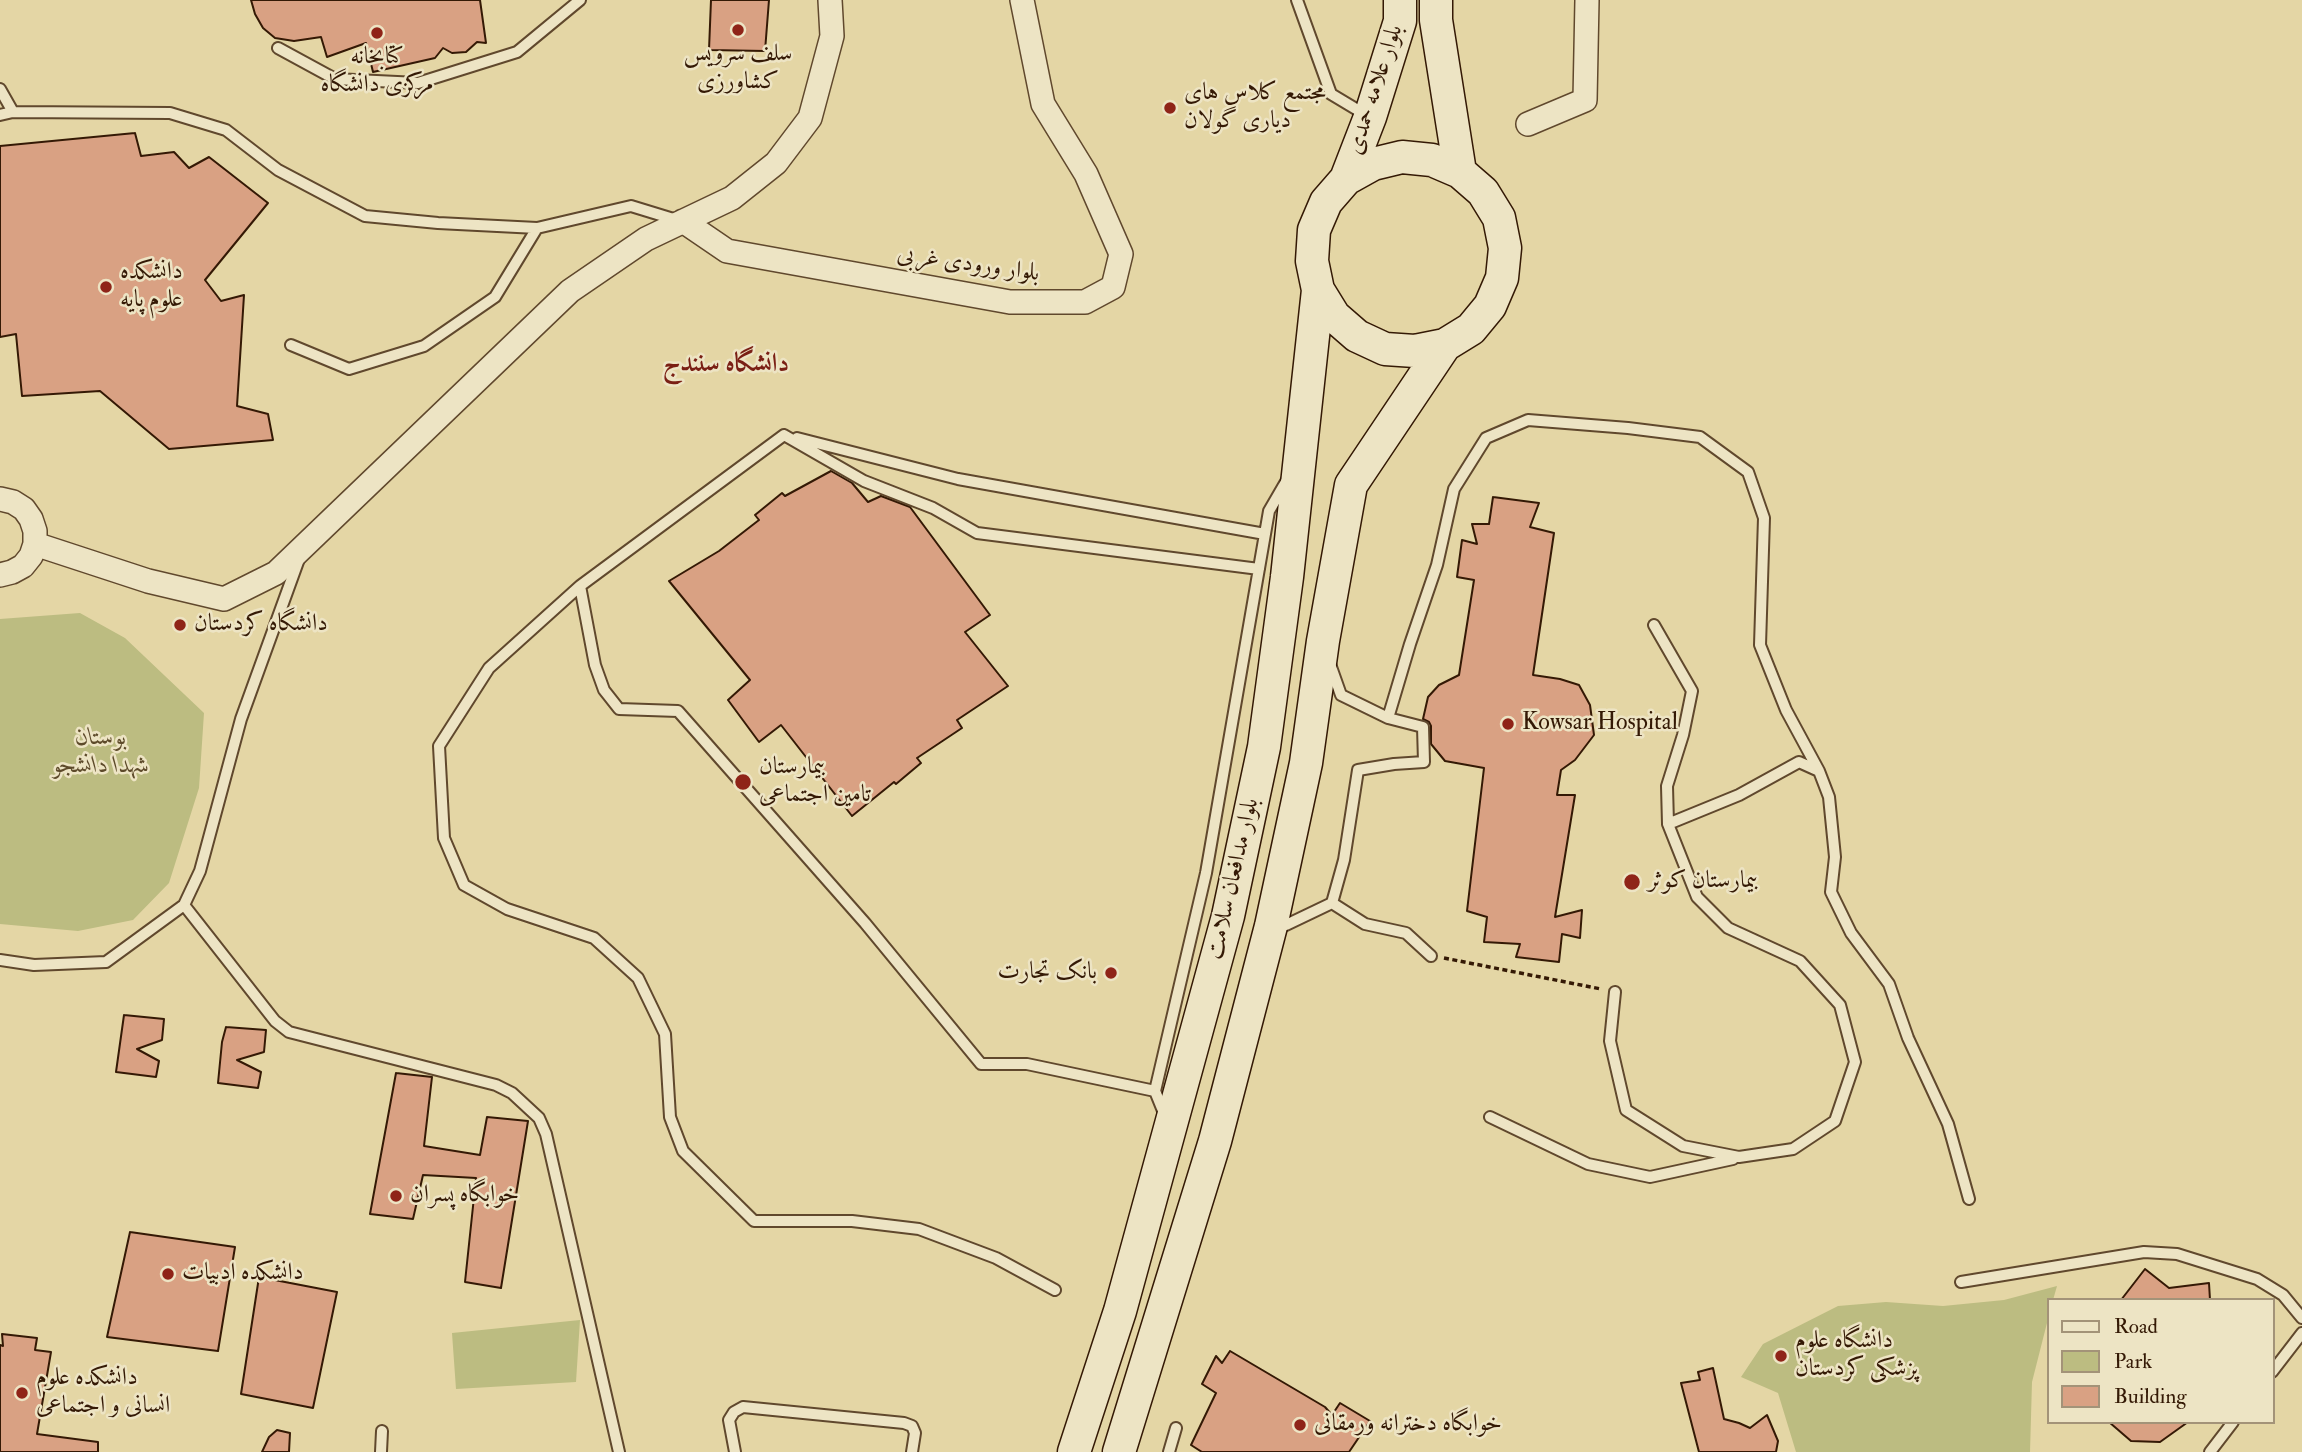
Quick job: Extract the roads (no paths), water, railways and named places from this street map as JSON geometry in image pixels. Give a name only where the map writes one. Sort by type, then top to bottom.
[{"type":"main road","name":"بلوار علامه حمدی","points":[[1346,179],[1370,117],[1400,21],[1400,0]]},
{"type":"main road","name":"بلوار علامه حمدی","points":[[1437,0],[1436,20],[1460,172]]},
{"type":"main road","points":[[1402,157],[1432,160],[1460,172],[1483,192],[1499,218],[1505,248],[1502,278],[1490,306],[1471,329],[1445,345],[1415,351],[1385,349],[1357,337],[1334,316],[1318,290],[1312,261],[1314,230],[1326,202],[1346,179],[1373,164],[1402,157]]},
{"type":"main road","name":"بلوار مدافعان سلامت","points":[[1074,1452],[1120,1311],[1228,916],[1264,747],[1287,577],[1318,290]]},
{"type":"main road","name":"بلوار مدافعان سلامت","points":[[1119,1452],[1215,1141],[1271,926],[1306,763],[1323,641],[1351,485],[1445,345]]},
{"type":"street","points":[[35,544],[148,581],[224,599],[276,573],[570,291],[646,239],[732,198],[776,163],[810,118],[832,36],[830,0]]},
{"type":"street","name":"بلوار ورودی غربی","points":[[683,221],[727,251],[1010,302],[1085,302],[1113,287],[1121,254],[1086,174],[1043,104],[1022,0]]},
{"type":"street","points":[[1528,124],[1586,100],[1587,0]]},
{"type":"street","points":[[0,499],[13,502],[23,509],[31,519],[35,531],[31,556],[23,566],[0,575]]},
{"type":"lane","points":[[278,48],[335,79],[418,83],[517,52],[580,0]]},
{"type":"lane","points":[[1297,0],[1331,94],[1370,117]]},
{"type":"lane","points":[[0,89],[13,111]]},
{"type":"lane","points":[[0,115],[13,111],[170,113],[226,130],[278,170],[365,216],[537,228],[631,206],[683,221]]},
{"type":"lane","points":[[290,345],[349,369],[424,346],[495,297],[537,228]]},
{"type":"lane","points":[[1388,718],[1437,565],[1454,489],[1486,438],[1528,420],[1700,437],[1748,472],[1764,519],[1760,645],[1786,710],[1819,771],[1829,797],[1835,857],[1831,892],[1850,933],[1889,984],[1908,1038],[1948,1124],[1969,1199]]},
{"type":"lane","points":[[784,435],[958,479],[1265,534]]},
{"type":"lane","points":[[784,435],[864,481],[933,508],[977,533],[1259,569]]},
{"type":"lane","points":[[784,435],[580,586],[489,668],[439,746],[444,838],[464,885],[507,909],[594,938],[638,978],[665,1034],[670,1117],[683,1151],[754,1221],[852,1221],[919,1229],[996,1258],[1055,1290]]},
{"type":"lane","points":[[1170,1128],[1155,1091],[1206,873],[1269,511],[1299,460]]},
{"type":"lane","points":[[0,960],[34,965],[106,962],[184,905],[200,870],[241,719],[304,547]]},
{"type":"lane","points":[[580,586],[595,664],[604,690],[619,709],[678,711],[865,923],[981,1064],[1027,1064],[1155,1091]]},
{"type":"lane","points":[[1490,1117],[1588,1164],[1650,1177],[1739,1157],[1793,1149],[1835,1121],[1855,1062],[1840,1005],[1800,961],[1728,928],[1697,897],[1668,824],[1667,786],[1683,735],[1692,691],[1654,625]]},
{"type":"lane","points":[[1271,926],[1286,925],[1332,903],[1344,860],[1358,770],[1423,762],[1423,727],[1388,718],[1341,695],[1323,641]]},
{"type":"lane","points":[[1668,824],[1740,795],[1799,762],[1819,771]]},
{"type":"lane","points":[[1332,903],[1365,924],[1406,933],[1431,956]]},
{"type":"lane","points":[[184,905],[275,1021],[289,1032],[496,1085],[512,1093],[539,1118],[546,1134],[619,1452]]},
{"type":"lane","points":[[1615,992],[1610,1041],[1626,1110],[1684,1146],[1739,1157]]},
{"type":"lane","points":[[1961,1282],[2144,1252],[2177,1254],[2257,1279],[2283,1296],[2302,1318]]},
{"type":"lane","points":[[2274,1369],[2302,1333]]},
{"type":"lane","points":[[735,1452],[729,1420],[734,1412],[743,1407],[904,1423],[912,1426],[915,1433],[912,1452]]},
{"type":"lane","points":[[2210,1452],[2231,1424]]},
{"type":"lane","points":[[1170,1452],[1176,1428]]},
{"type":"lane","points":[[381,1452],[382,1431]]},
{"type":"place","name":"سلف سرویس کشاورزی","points":[[738,30]]},
{"type":"place","name":"کتابخانه مرکزی دانشگاه","points":[[377,33]]},
{"type":"place","name":"مجتمع کلاس های دیاری گولان","points":[[1170,108]]},
{"type":"place","name":"دانشکده علوم پایه","points":[[106,287]]},
{"type":"place","name":"دانشگاه کردستان","points":[[180,625]]},
{"type":"place","name":"Kowsar Hospital","points":[[1508,724]]},
{"type":"place","name":"بیمارستان تامین اجتماعی","points":[[743,782]]},
{"type":"place","name":"بیمارستان کوثر","points":[[1632,882]]},
{"type":"place","name":"بانک تجارت","points":[[1111,973]]},
{"type":"place","name":"خوابگاه پسران","points":[[396,1196]]},
{"type":"place","name":"دانشکده ادبیات","points":[[168,1274]]},
{"type":"place","name":"دانشگاه علوم پزشکی کردستان","points":[[1781,1356]]},
{"type":"place","name":"دانشکده علوم انسانی و اجتماعی","points":[[22,1393]]},
{"type":"place","name":"خوابگاه دخترانه ورمقانی","points":[[1300,1425]]},
{"type":"district","name":"دانشگاه سنندج","points":[[726,365]]},
{"type":"park label","name":"بوستان شهدا دانشجو","points":[[101,753]]}]
